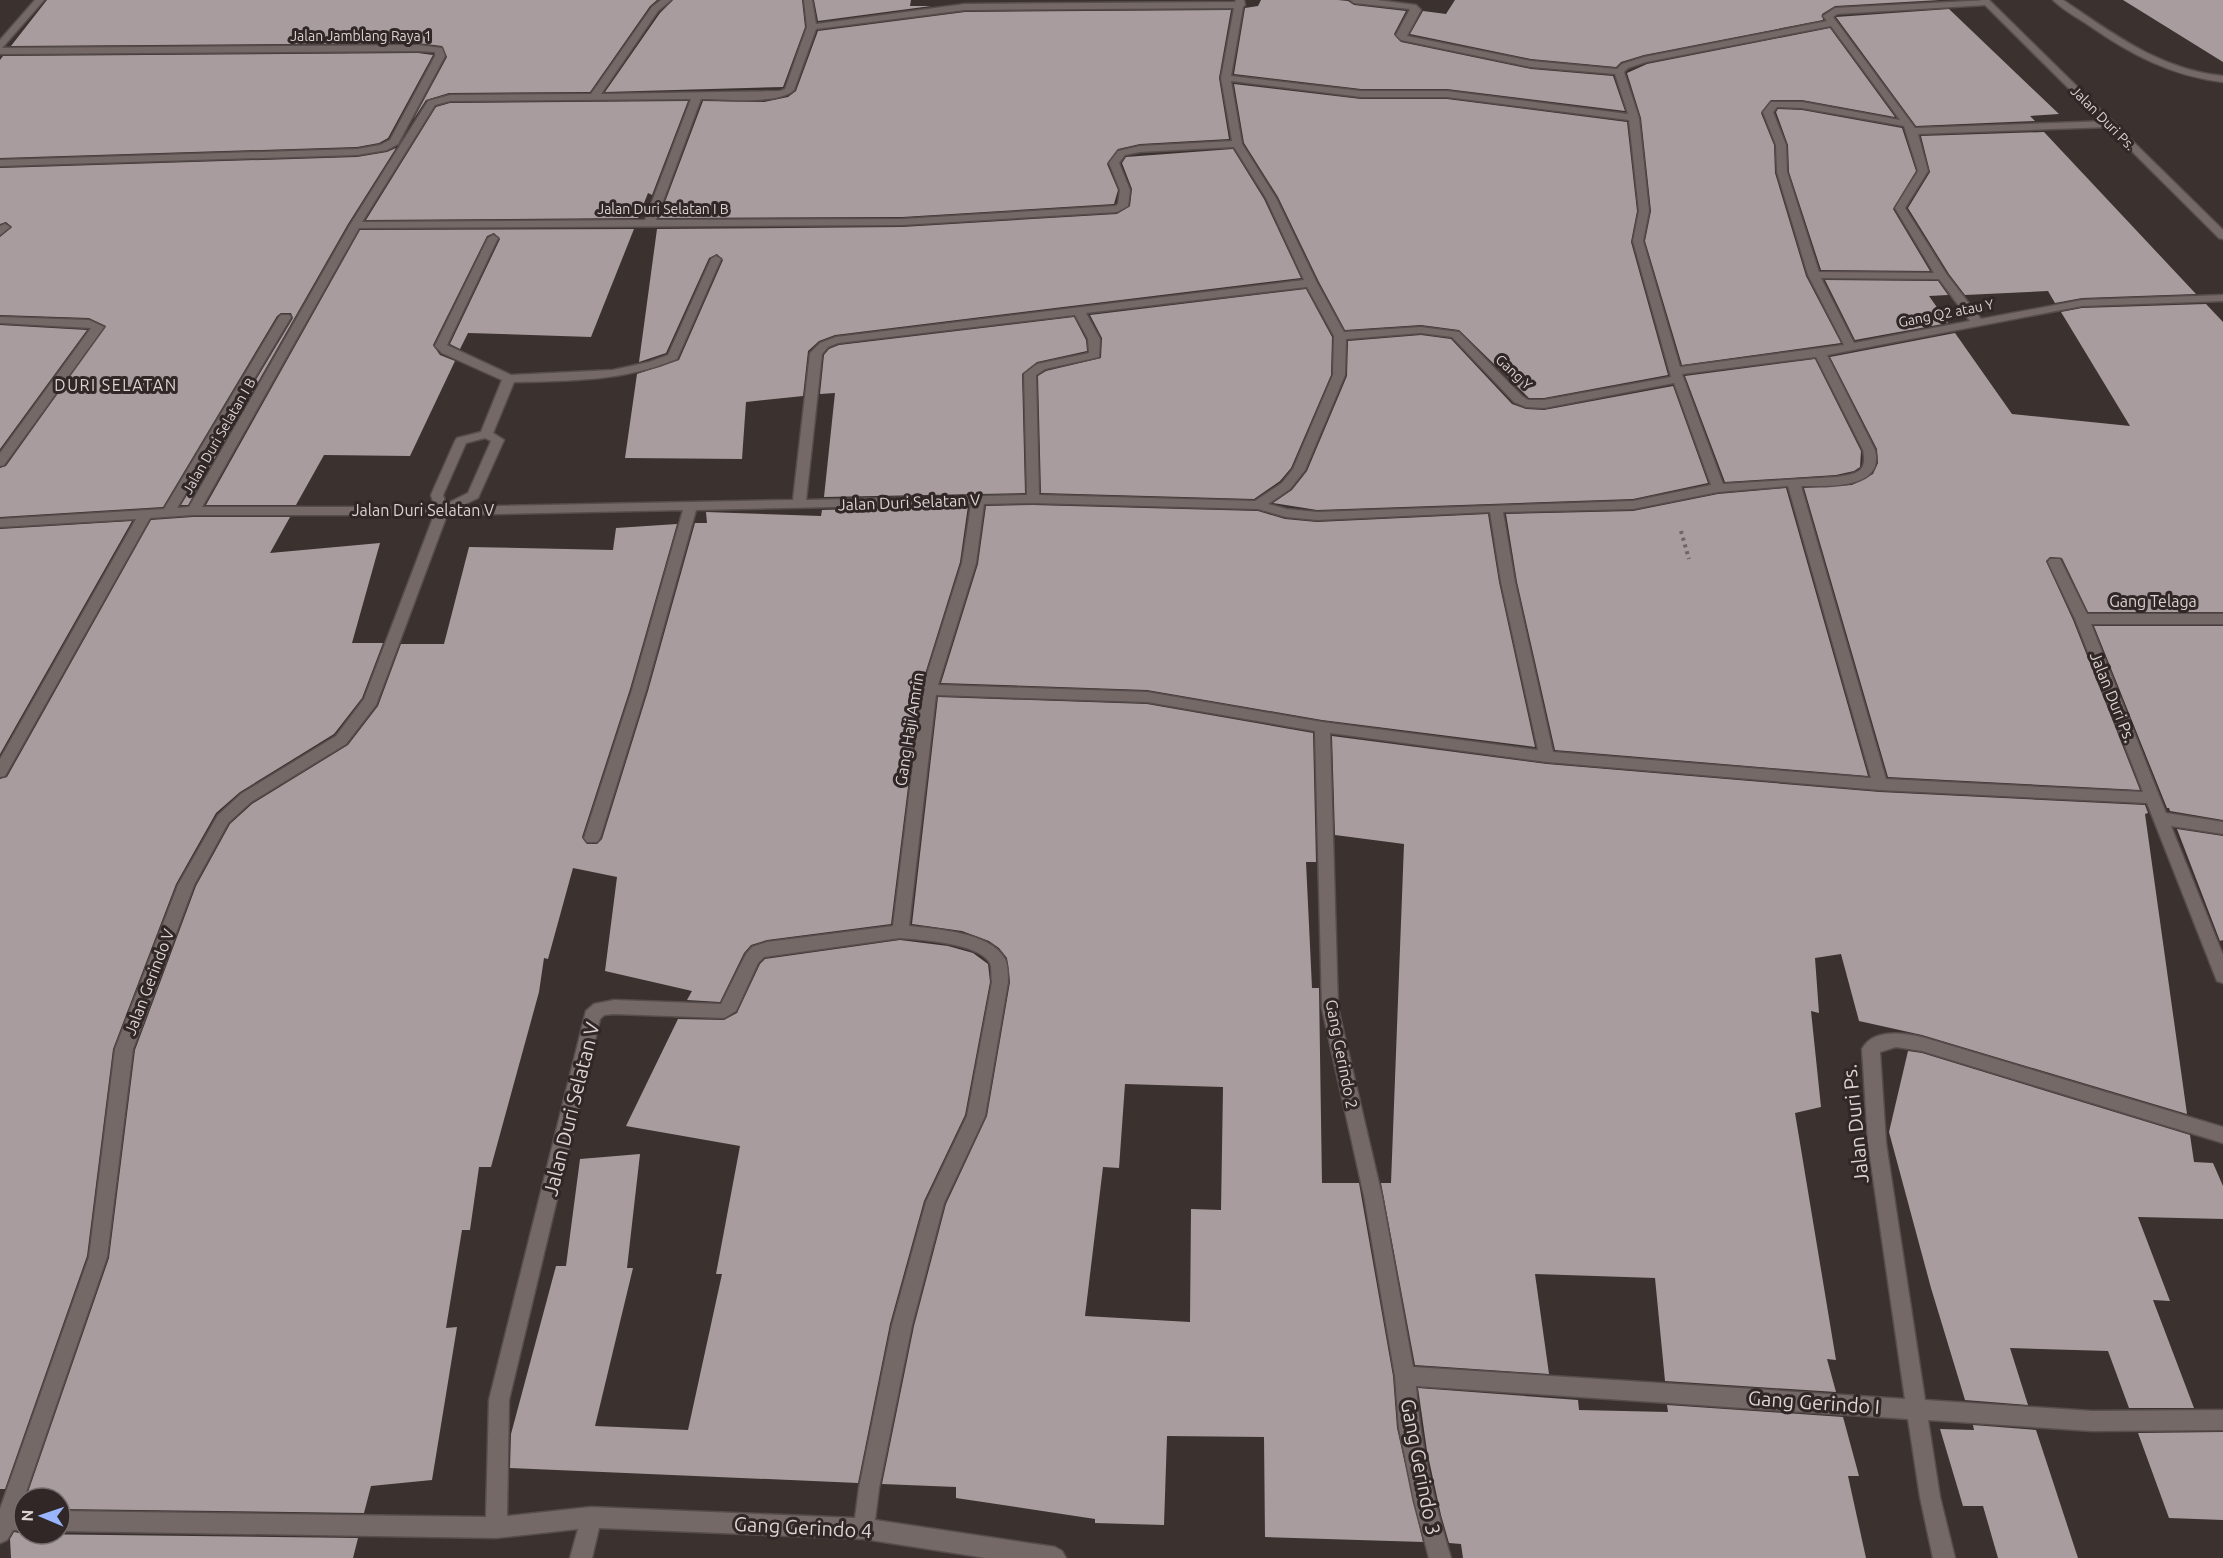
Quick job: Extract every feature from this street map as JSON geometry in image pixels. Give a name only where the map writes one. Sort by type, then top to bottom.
[{"type":"street","points":[[0,46],[40,0]]},
{"type":"street","points":[[593,98],[655,9],[667,0]]},
{"type":"street","points":[[356,225],[431,103],[450,98],[783,94],[789,90],[812,27],[808,0]]},
{"type":"street","points":[[1354,0],[1413,7],[1416,10],[1401,35],[1404,38],[1531,64],[1619,72]]},
{"type":"street","points":[[2058,0],[2144,58],[2200,79],[2223,79]]},
{"type":"street","points":[[1977,322],[1942,276],[1900,208],[1923,171],[1910,128],[1844,34],[1828,16],[1835,11],[1985,1]]},
{"type":"street","name":"Jalan Duri Ps.","points":[[1985,1],[2223,236]]},
{"type":"street","points":[[812,27],[965,7],[1241,2],[1226,78],[1237,144],[1270,198],[1311,283],[1340,336],[1339,375],[1299,470],[1286,486],[1258,505]]},
{"type":"street","points":[[1619,72],[1625,66],[1644,60],[1833,23]]},
{"type":"street","name":"Jalan Jamblang Raya 1","points":[[0,51],[432,48],[439,50],[440,56],[394,142],[382,148],[357,153],[0,163]]},
{"type":"street","points":[[1619,72],[1634,118],[1644,211],[1638,241],[1677,375],[1718,488]]},
{"type":"street","points":[[1226,78],[1361,94],[1447,94],[1634,118]]},
{"type":"street","points":[[649,225],[698,95]]},
{"type":"street","points":[[1850,346],[1814,274],[1782,172],[1781,145],[1768,116],[1770,107],[1774,104],[1802,105],[1910,128],[2109,124]]},
{"type":"street","name":"Jalan Duri Selatan I B","points":[[193,511],[356,225],[902,222],[1117,209],[1123,206],[1125,190],[1114,163],[1116,157],[1122,153],[1140,149],[1237,144]]},
{"type":"street","points":[[493,237],[441,346],[446,351],[509,379],[618,375],[652,367],[673,357],[716,259]]},
{"type":"street","points":[[1814,274],[1942,276]]},
{"type":"street","points":[[799,505],[816,353],[824,345],[836,340],[1311,283]]},
{"type":"street","name":"Gang Q2 atau Y","points":[[1677,375],[1820,353],[2082,303],[2223,298]]},
{"type":"street","points":[[1033,499],[1030,374],[1041,366],[1095,355],[1094,339],[1079,311]]},
{"type":"street","points":[[169,512],[285,317]]},
{"type":"street","points":[[0,320],[89,323],[98,327],[0,462]]},
{"type":"street","name":"Gang Y","points":[[1340,336],[1421,330],[1455,334],[1518,399],[1526,403],[1544,404],[1677,375]]},
{"type":"street","name":"Jalan Duri Selatan V","points":[[0,523],[193,511],[442,511],[1033,499],[1258,505],[1286,513],[1317,516],[1632,505],[1718,488],[1853,478],[1867,473],[1871,465],[1869,450],[1820,353]]},
{"type":"street","points":[[442,511],[473,495],[498,440],[486,434],[509,379]]},
{"type":"street","name":"Jalan Gerindo V","points":[[8,1523],[98,1257],[124,1049],[186,885],[223,819],[246,798],[341,740],[371,701],[442,511],[438,495],[461,441],[486,434]]},
{"type":"street","points":[[1793,482],[1880,784]]},
{"type":"street","name":"Gang Haji Amrin","points":[[900,932],[929,690],[969,563],[978,500]]},
{"type":"street","points":[[592,838],[639,690],[692,506]]},
{"type":"street","points":[[1496,508],[1508,582],[1547,757]]},
{"type":"street","points":[[0,772],[146,513]]},
{"type":"street","name":"Jalan Duri Ps.","points":[[2055,562],[2082,619],[2223,976]]},
{"type":"street","name":"Gang Telaga","points":[[2082,619],[2223,619]]},
{"type":"street","points":[[929,690],[1147,697],[1322,727],[1547,757],[1880,784],[2153,798]]},
{"type":"street","name":"Gang Gerindo 2","points":[[1322,727],[1330,1008],[1373,1196],[1405,1376]]},
{"type":"street","points":[[2160,819],[2223,828]]},
{"type":"street","name":"Jalan Duri Selatan V","points":[[496,1528],[499,1400],[592,1016],[600,1009],[614,1007],[724,1011],[730,1006],[752,959],[758,952],[767,948],[900,932],[941,936],[984,947],[998,961],[1000,982],[976,1116],[958,1158],[935,1202],[902,1325],[869,1488],[864,1529]]},
{"type":"street","name":"Jalan Duri Ps.","points":[[1944,1558],[1930,1497],[1919,1409],[1877,1143],[1871,1048],[1890,1040],[1922,1044],[2223,1135]]},
{"type":"street","name":"Gang Gerindo I","points":[[1405,1376],[2092,1421],[2223,1420]]},
{"type":"street","name":"Gang Gerindo 3","points":[[1405,1376],[1409,1428],[1424,1501],[1440,1558]]},
{"type":"street","points":[[72,1521],[496,1528],[591,1517],[581,1558]]},
{"type":"street","name":"Gang Gerindo 4","points":[[591,1517],[864,1529],[1055,1558]]},
{"type":"building","points":[[47,0],[657,0],[650,6],[590,92],[449,93],[426,100],[413,120],[447,57],[442,46],[418,43],[11,46]]},
{"type":"building","points":[[673,0],[802,0],[805,27],[783,87],[605,92],[660,13]]},
{"type":"building","points":[[814,0],[911,0],[910,6],[931,6],[818,21]]},
{"type":"building","points":[[1261,0],[1338,0],[1348,1],[1354,5],[1406,11],[1394,34],[1401,42],[1531,69],[1613,76],[1625,111],[1447,89],[1361,89],[1234,74],[1245,8],[1258,6]]},
{"type":"building","points":[[1455,0],[1940,0],[1835,6],[1822,14],[1823,20],[1644,55],[1621,62],[1616,67],[1531,59],[1410,34],[1423,11],[1446,14]]},
{"type":"building","points":[[2123,0],[2223,0],[2223,62]]},
{"type":"building","points":[[1949,9],[2059,114],[2030,116],[2035,121],[1916,126],[1836,17]]},
{"type":"building","points":[[1231,10],[1219,78],[1229,139],[1140,144],[1118,149],[1107,164],[1118,190],[1114,204],[902,217],[659,218],[703,101],[764,102],[788,97],[796,91],[818,31],[965,12]]},
{"type":"building","points":[[1830,28],[1895,117],[1802,100],[1771,100],[1761,113],[1774,145],[1775,173],[1806,276],[1841,343],[1682,365],[1645,241],[1651,211],[1641,118],[1627,73],[1647,64]]},
{"type":"building","points":[[418,53],[433,55],[388,138],[379,143],[357,147],[0,158],[0,60],[3,56]]},
{"type":"building","points":[[1234,84],[1361,99],[1447,99],[1627,122],[1637,211],[1631,242],[1668,375],[1544,398],[1529,398],[1459,330],[1421,325],[1345,330],[1278,197],[1244,143]]},
{"type":"building","points":[[688,101],[652,195],[648,193],[638,218],[366,220],[436,107],[450,103]]},
{"type":"building","points":[[1778,109],[1802,110],[1902,128],[1916,171],[1893,209],[1930,271],[1821,270],[1789,172],[1788,145],[1776,112]]},
{"type":"building","points":[[2044,132],[2196,294],[2082,298],[2055,303],[2048,291],[1965,295],[1949,274],[1908,208],[1930,172],[1921,136]]},
{"type":"building","points":[[396,148],[348,224],[188,505],[181,505],[293,318],[291,313],[281,313],[277,316],[163,507],[0,517],[0,468],[6,466],[106,326],[89,318],[0,315],[0,237],[12,227],[6,222],[0,224],[0,168],[357,157],[387,152]]},
{"type":"building","points":[[1233,149],[1264,199],[1301,278],[835,335],[819,341],[808,351],[803,396],[746,402],[742,459],[625,458],[637,374],[679,360],[723,260],[717,254],[709,258],[666,353],[639,362],[657,229],[902,227],[1117,214],[1130,206],[1132,189],[1122,163],[1126,157]]},
{"type":"building","points":[[634,229],[591,337],[468,333],[460,349],[450,344],[500,239],[494,233],[487,236],[433,345],[440,355],[455,361],[410,456],[324,455],[296,505],[206,505],[360,230]]},
{"type":"building","points":[[1825,280],[1938,281],[1948,295],[1929,296],[1948,323],[1855,340]]},
{"type":"building","points":[[1306,289],[1332,337],[1331,375],[1291,468],[1280,481],[1254,499],[1041,493],[1038,376],[1046,371],[1101,358],[1102,338],[1090,315]]},
{"type":"building","points":[[2206,304],[2223,322],[2223,612],[2088,612],[2062,558],[2050,557],[2046,561],[2073,620],[2140,790],[1888,777],[1804,488],[1852,485],[1873,474],[1878,463],[1877,449],[1830,357],[1955,333],[2012,414],[2130,426],[2061,312],[2082,308]]},
{"type":"building","points":[[1074,317],[1086,340],[1087,351],[1037,362],[1022,374],[1025,493],[824,497],[835,393],[820,394],[824,355],[829,349],[839,345]]},
{"type":"building","points":[[0,325],[87,330],[0,449]]},
{"type":"building","points":[[1421,335],[1451,339],[1512,404],[1526,409],[1544,410],[1673,386],[1708,483],[1633,499],[1317,510],[1273,503],[1292,490],[1307,471],[1347,376],[1348,341]]},
{"type":"building","points":[[1815,359],[1861,451],[1860,467],[1854,471],[1836,475],[1725,482],[1685,376]]},
{"type":"building","points":[[1786,488],[1868,776],[1555,750],[1517,582],[1506,514],[1633,511],[1718,494]]},
{"type":"building","points":[[1033,505],[1258,511],[1285,519],[1317,522],[1488,514],[1499,582],[1535,747],[1322,720],[1147,690],[941,683],[978,564],[986,506]]},
{"type":"building","points":[[968,506],[960,562],[920,690],[891,924],[767,940],[751,945],[744,953],[720,1002],[687,1000],[692,991],[605,971],[617,877],[573,868],[548,959],[544,958],[539,992],[491,1167],[479,1167],[470,1230],[462,1230],[446,1328],[457,1327],[432,1480],[371,1486],[364,1513],[72,1509],[72,1486],[30,1486],[109,1258],[135,1050],[196,886],[230,824],[252,804],[348,745],[378,706],[401,644],[444,644],[469,547],[613,550],[616,528],[677,524],[630,689],[582,837],[587,844],[597,844],[602,839],[648,691],[695,523],[707,523],[706,512],[821,516],[822,510]]},
{"type":"building","points":[[193,517],[290,517],[270,553],[380,543],[352,643],[383,643],[362,698],[334,734],[240,792],[216,813],[176,884],[113,1049],[87,1256],[5,1489],[0,1489],[0,779],[7,777],[151,520]]},
{"type":"building","points":[[132,521],[0,754],[0,529]]},
{"type":"building","points":[[2094,626],[2223,626],[2223,820],[2170,811],[2167,808]]},
{"type":"building","points":[[938,697],[1147,704],[1313,733],[1316,862],[1306,862],[1312,988],[1319,988],[1322,1183],[1359,1183],[1393,1376],[1397,1428],[1423,1542],[1265,1537],[1264,1437],[1167,1436],[1164,1525],[1095,1523],[1095,1519],[956,1498],[956,1487],[882,1484],[914,1326],[946,1204],[987,1116],[1010,982],[1007,958],[989,941],[962,931],[912,924]],"holes":[[[1125,1084],[1223,1087],[1221,1210],[1191,1209],[1190,1322],[1085,1316],[1103,1167],[1119,1168]]]},
{"type":"building","points":[[1332,736],[1547,764],[1880,792],[2145,805],[2148,813],[2145,814],[2187,1114],[1922,1035],[1859,1021],[1841,954],[1815,958],[1819,1013],[1811,1011],[1821,1107],[1795,1113],[1836,1360],[1827,1359],[1836,1392],[1665,1381],[1655,1278],[1535,1274],[1549,1374],[1415,1365],[1381,1183],[1391,1183],[1404,844],[1335,835]]},
{"type":"building","points":[[2177,829],[2223,836],[2223,940],[2220,941]]},
{"type":"building","points":[[900,940],[948,946],[973,953],[988,964],[990,982],[965,1115],[924,1201],[890,1324],[858,1483],[510,1468],[511,1434],[556,1266],[566,1266],[580,1159],[640,1154],[627,1268],[633,1268],[595,1426],[688,1430],[722,1274],[716,1274],[740,1146],[626,1126],[678,1019],[724,1020],[737,1013],[760,964],[765,959]]},
{"type":"building","points":[[1908,1051],[1922,1053],[2190,1135],[2194,1162],[2213,1163],[2223,1186],[2223,1219],[2138,1217],[2170,1301],[2153,1300],[2194,1408],[2129,1408],[2108,1351],[2010,1348],[2028,1405],[1965,1400],[1931,1288],[1889,1132]]},
{"type":"building","points":[[1418,1388],[1578,1400],[1579,1410],[1668,1412],[1667,1405],[1843,1417],[1859,1476],[1848,1476],[1866,1558],[1463,1558],[1461,1544],[1449,1543],[1441,1515],[1427,1451]]},
{"type":"building","points":[[1973,1425],[2036,1430],[2078,1558],[1998,1558],[1983,1506],[1963,1506],[1940,1429],[1974,1430]]},
{"type":"building","points":[[2223,1432],[2223,1520],[2169,1518],[2138,1433]]},
{"type":"building","points":[[72,1535],[358,1538],[353,1558],[11,1558],[10,1539],[12,1536],[12,1546],[72,1546]]},
{"type":"district","name":"DURI SELATAN","points":[[116,385]]}]
